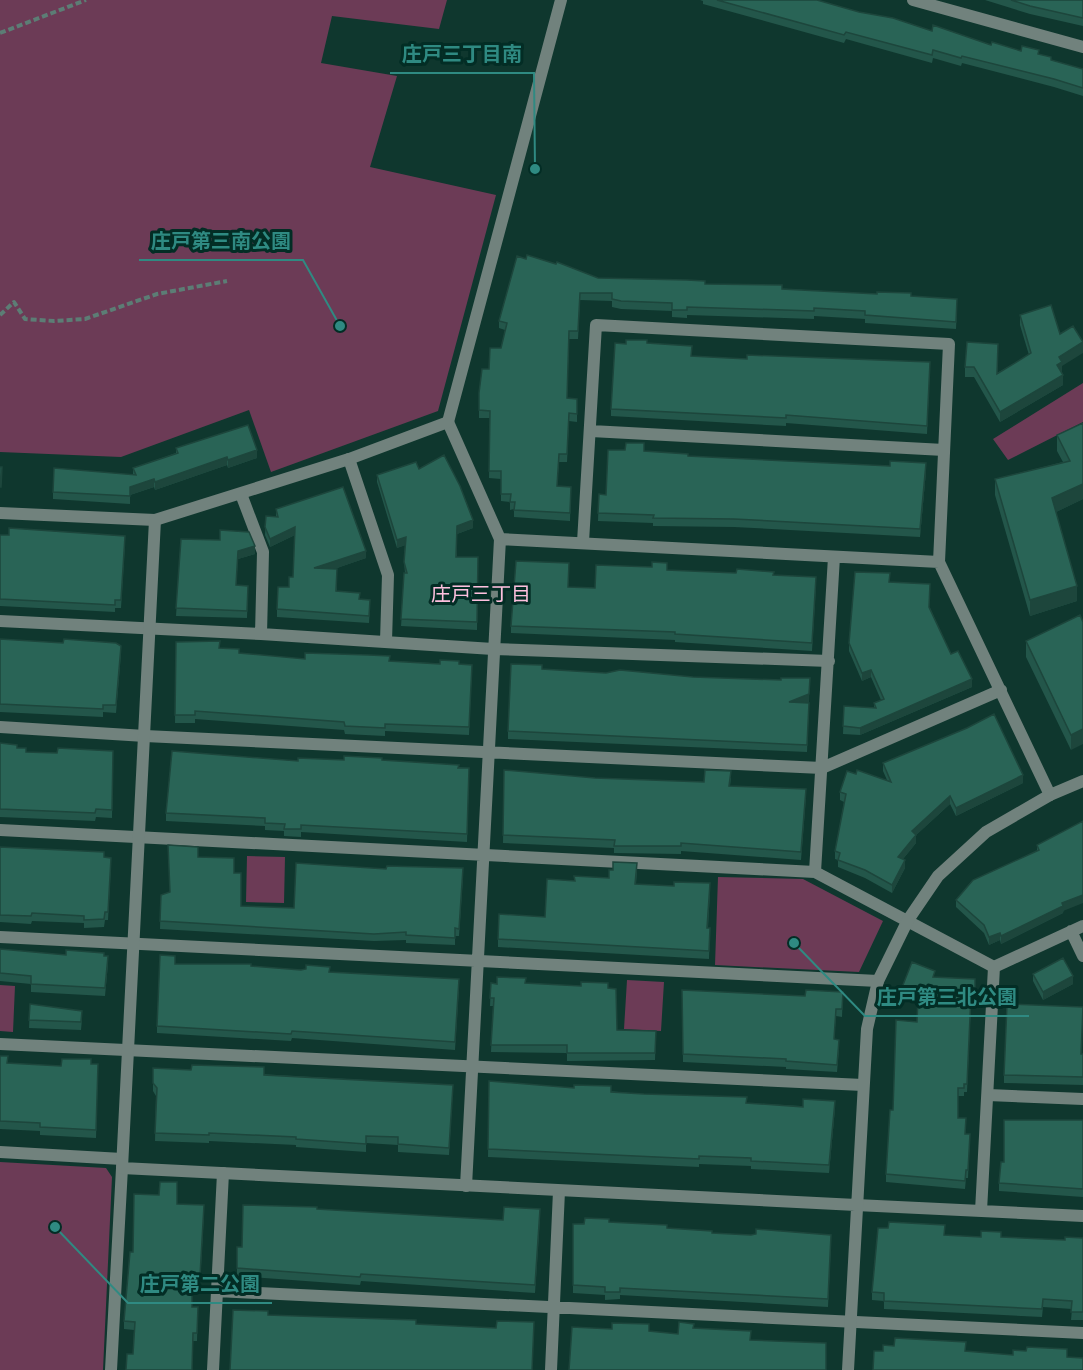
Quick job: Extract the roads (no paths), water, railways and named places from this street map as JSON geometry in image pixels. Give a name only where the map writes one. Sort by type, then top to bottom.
[{"type":"street","points":[[466,1186],[479,961],[487,751],[500,539],[448,422],[561,0]]},
{"type":"street","points":[[913,0],[1083,47]]},
{"type":"street","points":[[584,542],[596,325],[949,344],[939,562],[1050,795]]},
{"type":"street","points":[[0,513],[155,520],[349,459],[448,422]]},
{"type":"street","points":[[591,431],[944,450]]},
{"type":"street","points":[[349,459],[388,575],[386,641]]},
{"type":"street","points":[[241,494],[263,552],[261,634]]},
{"type":"street","points":[[111,1370],[155,520]]},
{"type":"street","points":[[500,539],[939,562]]},
{"type":"street","points":[[815,872],[834,557]]},
{"type":"street","points":[[0,621],[386,641],[493,649],[829,661]]},
{"type":"street","points":[[0,727],[822,768],[1001,690]]},
{"type":"street","points":[[848,1370],[867,1029],[878,981],[908,920],[938,876],[978,840],[1050,795],[1083,781]]},
{"type":"street","points":[[0,830],[815,872],[994,967]]},
{"type":"street","points":[[994,967],[1077,928],[1083,956]]},
{"type":"street","points":[[0,937],[878,981]]},
{"type":"street","points":[[981,1211],[994,967]]},
{"type":"street","points":[[0,1044],[863,1085]]},
{"type":"street","points":[[988,1095],[1083,1099]]},
{"type":"street","points":[[0,1152],[223,1173],[1083,1216]]},
{"type":"street","points":[[213,1370],[223,1173]]},
{"type":"street","points":[[550,1370],[559,1191]]},
{"type":"street","points":[[217,1291],[1083,1334]]},
{"type":"place","name":"庄戸三丁目南","points":[[535,169]]},
{"type":"place","name":"庄戸第三南公園","points":[[340,326]]},
{"type":"place","name":"庄戸第三北公園","points":[[794,943]]},
{"type":"place","name":"庄戸第二公園","points":[[55,1227]]},
{"type":"district","name":"庄戸三丁目","points":[[481,594]]}]
